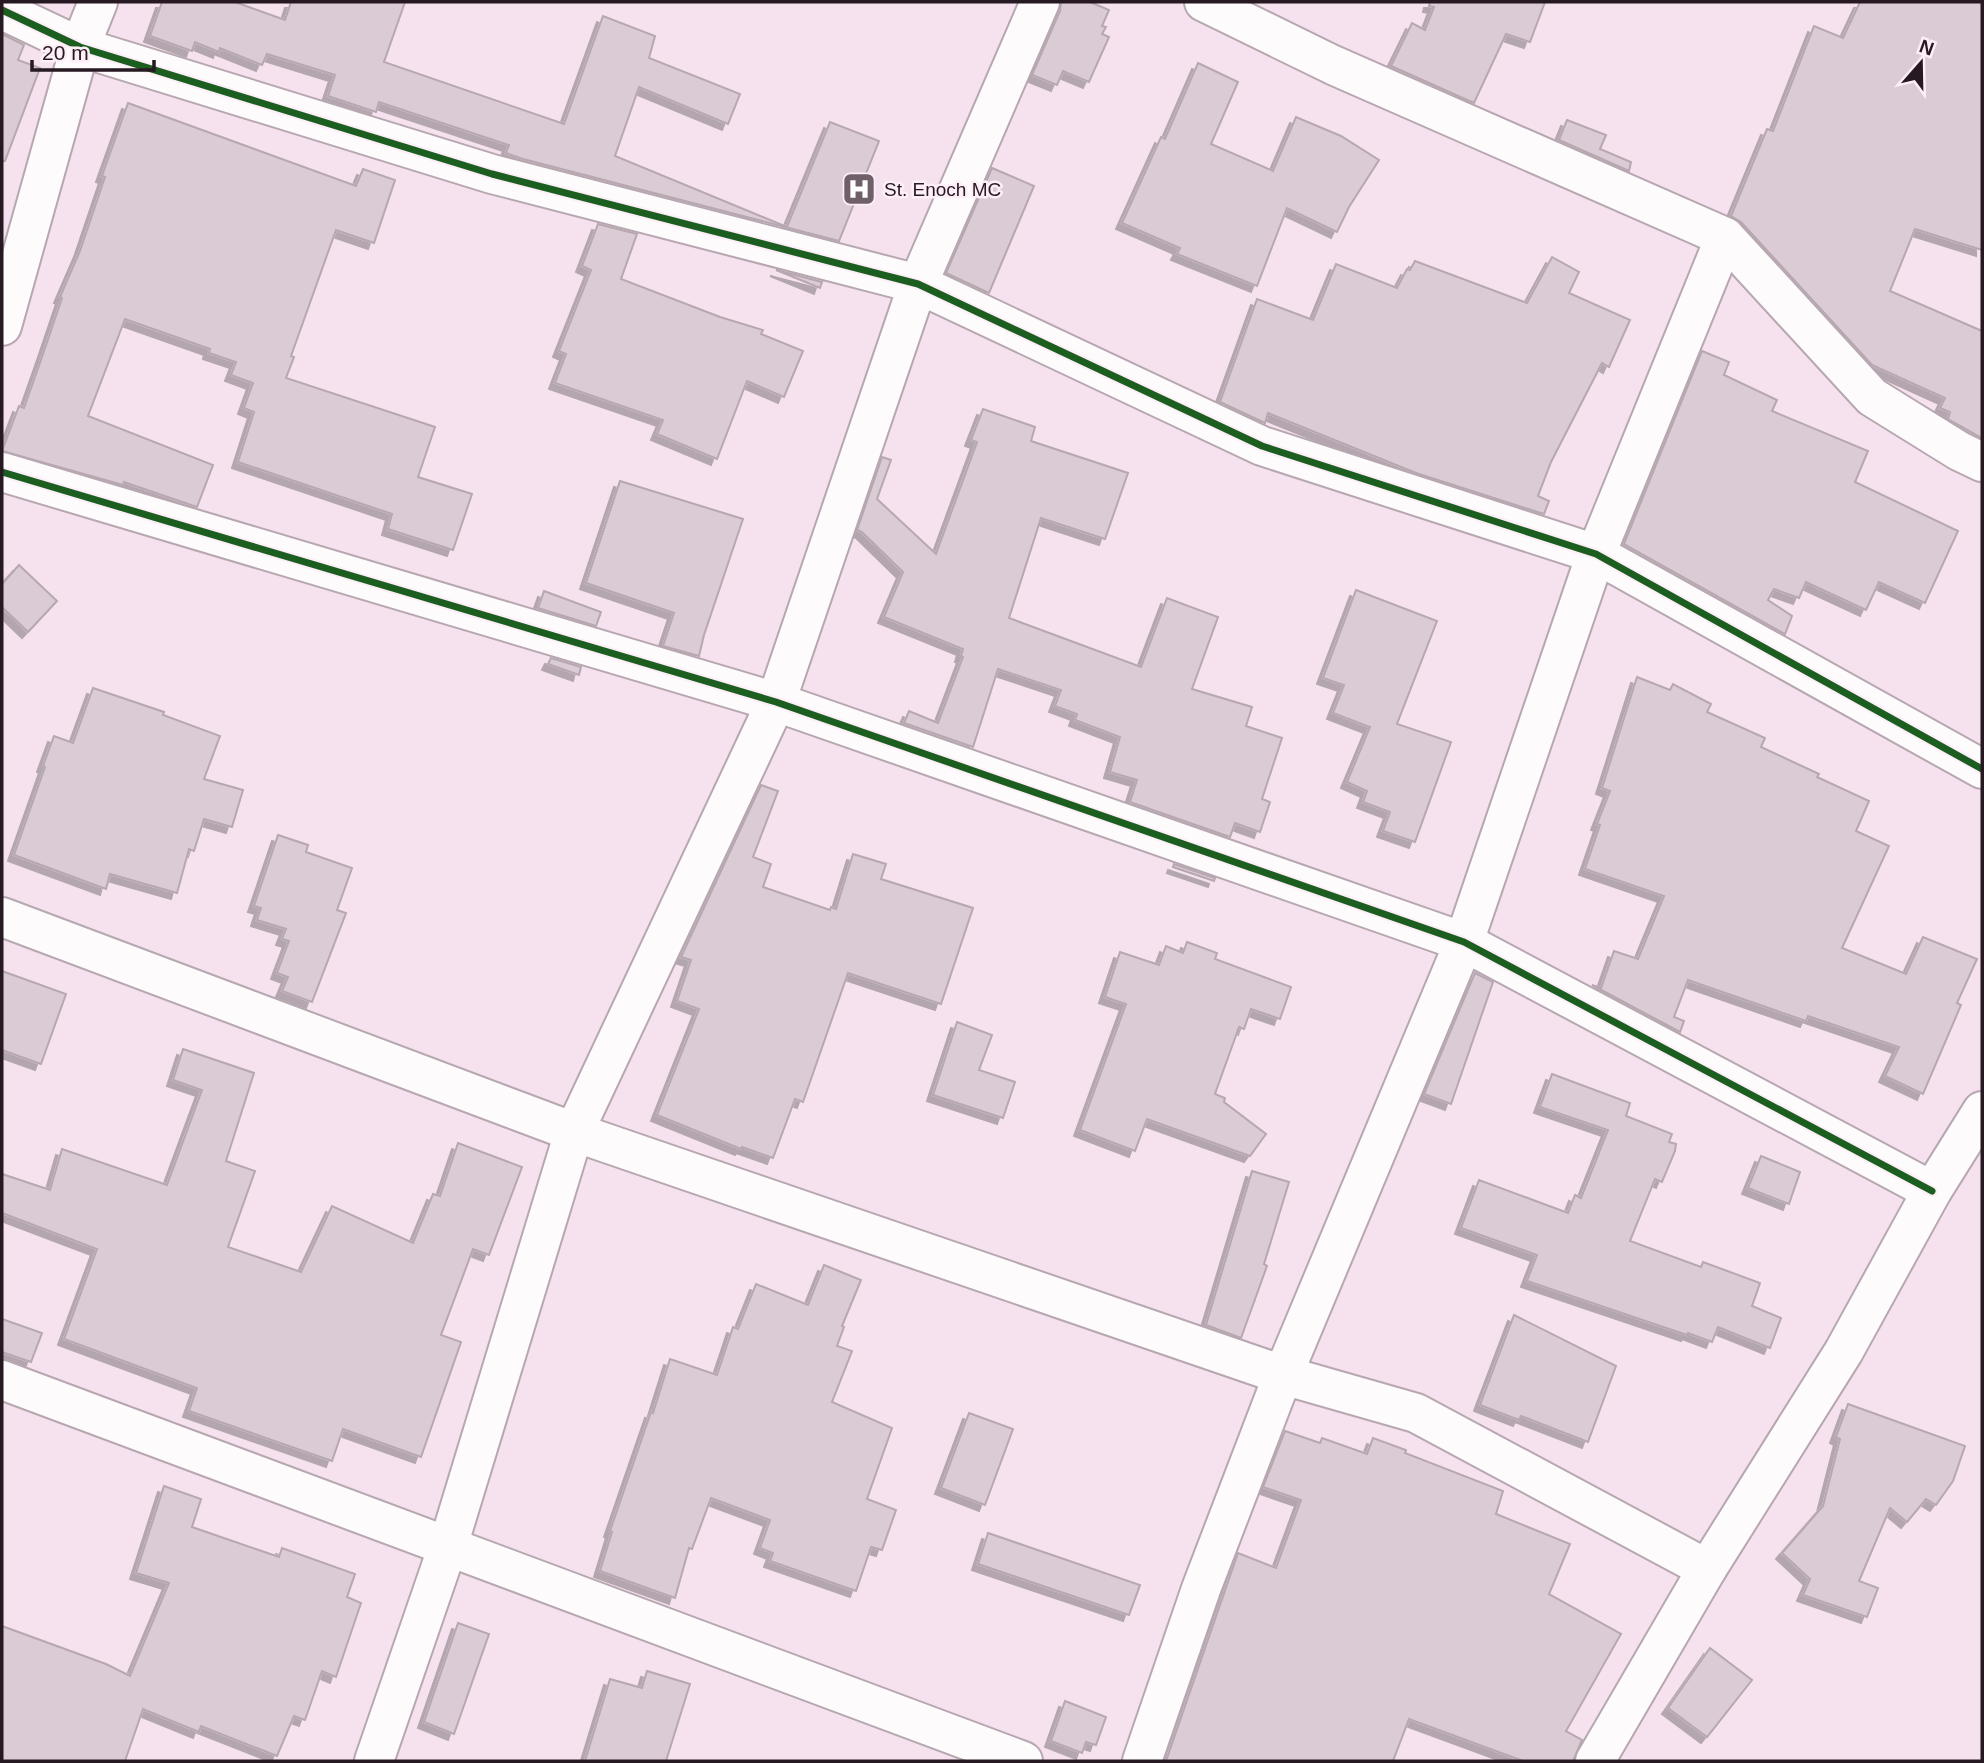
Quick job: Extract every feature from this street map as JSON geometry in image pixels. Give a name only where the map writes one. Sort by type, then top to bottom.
[{"type":"street","points":[[2,326],[80,47],[98,2]]},
{"type":"street","points":[[374,1761],[448,1546],[574,1132],[776,702],[918,284],[1040,2]]},
{"type":"street","points":[[1204,2],[1334,65],[1725,237],[1872,397],[1959,451],[1982,462]]},
{"type":"street","points":[[2,10],[80,47],[492,174],[918,284],[1262,446],[1596,554],[1982,769]]},
{"type":"street","points":[[1142,1761],[1201,1589],[1283,1376],[1464,942],[1596,554],[1725,237]]},
{"type":"street","points":[[2,472],[776,702],[1464,942],[1932,1191]]},
{"type":"street","points":[[2,916],[574,1132],[1283,1376],[1416,1413],[1707,1569]]},
{"type":"street","points":[[1595,1761],[1707,1569],[1844,1351],[1932,1191],[1982,1111]]},
{"type":"street","points":[[2,1380],[1023,1761]]},
{"type":"building","points":[[162,2],[235,2],[285,20],[291,2],[405,2],[384,62],[564,124],[603,16],[655,36],[649,58],[740,94],[728,124],[639,87],[615,156],[787,227],[830,122],[879,141],[839,241],[523,159],[506,153],[509,145],[379,102],[376,112],[328,96],[335,75],[267,54],[262,65],[220,48],[219,52],[195,42],[192,51],[150,36]]},
{"type":"building","points":[[1061,2],[1090,2],[1109,10],[1102,26],[1106,27],[1102,34],[1109,37],[1089,82],[1063,71],[1057,85],[1032,75],[1060,11]]},
{"type":"building","points":[[1430,2],[1545,2],[1530,42],[1506,34],[1474,103],[1391,66],[1412,23],[1425,30],[1434,7],[1429,6]]},
{"type":"building","points":[[1860,2],[1982,2],[1982,250],[1915,229],[1890,291],[1982,331],[1982,438],[1948,419],[1950,412],[1940,408],[1945,398],[1872,365],[1741,222],[1731,216],[1767,129],[1773,131],[1814,26],[1843,38]]},
{"type":"building","points":[[2,34],[24,45],[18,60],[40,68],[5,161],[2,161]]},
{"type":"building","points":[[1198,63],[1238,82],[1211,144],[1273,171],[1296,117],[1341,136],[1379,160],[1349,207],[1337,232],[1287,208],[1257,286],[1177,254],[1180,248],[1122,223],[1161,137],[1165,139]]},
{"type":"building","points":[[128,103],[356,186],[363,169],[395,180],[374,243],[336,230],[291,356],[294,357],[286,378],[435,427],[418,477],[472,494],[453,550],[388,529],[392,514],[238,462],[254,412],[244,408],[253,383],[231,375],[236,362],[209,353],[210,349],[125,319],[88,416],[213,465],[197,507],[124,482],[123,485],[2,451],[19,406],[24,408],[62,298],[60,297],[80,251],[105,177],[102,176]]},
{"type":"building","points":[[1567,120],[1606,135],[1600,149],[1631,162],[1629,171],[1559,140]]},
{"type":"building","points":[[992,168],[1034,186],[989,293],[946,273]]},
{"type":"building","points":[[598,224],[637,234],[621,279],[720,317],[763,330],[761,334],[803,351],[784,397],[747,381],[717,459],[657,434],[663,420],[555,383],[566,354],[559,351],[591,270],[582,266]]},
{"type":"building","points":[[1552,257],[1579,272],[1569,293],[1630,320],[1609,367],[1602,363],[1551,462],[1538,496],[1549,501],[1544,514],[1416,473],[1268,413],[1265,423],[1220,402],[1257,299],[1313,320],[1336,264],[1397,288],[1407,269],[1410,270],[1415,261],[1527,303]]},
{"type":"building","points":[[776,270],[822,282],[820,288]]},
{"type":"building","points":[[1702,351],[1729,362],[1724,375],[1777,400],[1772,411],[1868,451],[1855,482],[1958,531],[1925,603],[1879,582],[1866,610],[1806,582],[1799,598],[1774,589],[1768,600],[1792,616],[1785,634],[1624,544]]},
{"type":"building","points":[[983,409],[1035,427],[1031,441],[1128,473],[1105,539],[1041,518],[1009,618],[1141,667],[1167,598],[1218,617],[1192,689],[1252,707],[1246,726],[1282,738],[1262,799],[1270,802],[1260,832],[1235,823],[1230,837],[1130,802],[1137,780],[1110,772],[1120,737],[1075,720],[1077,714],[1055,706],[1061,690],[998,669],[973,747],[904,723],[909,711],[938,723],[963,657],[963,649],[884,617],[903,572],[857,530],[882,457],[891,460],[877,499],[936,554],[977,442],[971,440]]},
{"type":"building","points":[[620,481],[743,519],[699,656],[663,646],[674,613],[586,583]]},
{"type":"building","points":[[19,565],[57,601],[28,632],[2,607],[2,584]]},
{"type":"building","points":[[1356,590],[1437,621],[1397,724],[1451,742],[1415,842],[1383,831],[1390,812],[1363,802],[1367,791],[1347,782],[1370,727],[1333,713],[1344,685],[1323,678]]},
{"type":"building","points":[[544,591],[601,612],[596,626],[538,608]]},
{"type":"building","points":[[551,658],[581,667],[579,675],[548,664]]},
{"type":"building","points":[[1637,677],[1670,690],[1673,684],[1711,704],[1707,712],[1765,738],[1761,747],[1869,801],[1856,831],[1889,846],[1842,948],[1906,974],[1923,937],[1977,959],[1957,1003],[1961,1005],[1923,1094],[1885,1076],[1899,1047],[1808,1016],[1806,1021],[1688,980],[1674,1017],[1684,1021],[1680,1032],[1592,985],[1601,988],[1614,951],[1638,959],[1664,896],[1585,869],[1600,825],[1597,824],[1610,791],[1602,788]]},
{"type":"building","points":[[93,688],[164,712],[163,715],[220,736],[204,779],[243,790],[232,827],[204,819],[194,851],[189,849],[177,893],[110,874],[106,889],[14,855],[54,736],[73,743]]},
{"type":"building","points":[[761,785],[778,791],[753,857],[771,864],[763,887],[830,910],[831,907],[836,909],[853,854],[886,864],[881,879],[973,908],[941,1004],[848,973],[803,1102],[795,1099],[773,1158],[742,1147],[741,1149],[657,1115],[699,1009],[677,1001],[691,960],[681,957]]},
{"type":"building","points":[[278,835],[308,845],[306,852],[352,868],[337,910],[346,913],[312,1002],[282,991],[288,977],[277,973],[289,941],[282,939],[286,929],[257,920],[261,908],[254,906]]},
{"type":"building","points":[[1174,864],[1215,878],[1214,881],[1173,867]]},
{"type":"building","points":[[1187,942],[1217,953],[1215,959],[1291,987],[1280,1019],[1251,1009],[1244,1029],[1239,1027],[1215,1094],[1225,1098],[1224,1102],[1266,1134],[1250,1156],[1147,1119],[1135,1151],[1080,1130],[1126,1004],[1105,997],[1120,952],[1159,965],[1166,946],[1183,953]]},
{"type":"building","points":[[2,971],[66,994],[41,1064],[2,1050]]},
{"type":"building","points":[[1475,973],[1493,982],[1451,1104],[1424,1094]]},
{"type":"building","points":[[957,1022],[992,1035],[979,1070],[1015,1082],[1003,1118],[933,1095]]},
{"type":"building","points":[[183,1049],[254,1073],[226,1161],[255,1171],[228,1247],[301,1272],[332,1206],[413,1243],[433,1194],[440,1196],[458,1143],[522,1167],[489,1255],[473,1249],[441,1335],[461,1342],[421,1457],[343,1429],[332,1461],[189,1411],[197,1388],[64,1339],[97,1249],[2,1213],[2,1174],[50,1190],[62,1149],[167,1185],[202,1090],[173,1080]]},
{"type":"building","points":[[1552,1074],[1630,1103],[1626,1116],[1672,1134],[1669,1142],[1676,1144],[1675,1151],[1662,1182],[1655,1179],[1630,1241],[1701,1267],[1703,1262],[1760,1283],[1752,1306],[1781,1318],[1770,1348],[1718,1327],[1712,1342],[1527,1281],[1537,1255],[1461,1228],[1479,1180],[1568,1213],[1575,1195],[1581,1198],[1608,1130],[1540,1107]]},
{"type":"building","points":[[1761,1156],[1800,1172],[1789,1204],[1748,1188]]},
{"type":"building","points":[[1252,1171],[1289,1182],[1264,1264],[1267,1266],[1241,1338],[1206,1325]]},
{"type":"building","points":[[824,1265],[861,1280],[842,1326],[844,1327],[837,1346],[852,1351],[832,1402],[892,1428],[867,1499],[896,1510],[882,1550],[871,1547],[856,1591],[770,1561],[773,1553],[760,1548],[770,1520],[711,1498],[692,1549],[689,1548],[675,1598],[600,1571],[612,1532],[610,1531],[670,1359],[717,1375],[733,1327],[738,1329],[756,1284],[808,1305]]},
{"type":"building","points":[[1514,1315],[1616,1366],[1588,1442],[1521,1416],[1519,1420],[1480,1405]]},
{"type":"building","points":[[2,1319],[42,1333],[31,1362],[2,1352]]},
{"type":"building","points":[[1848,1404],[1965,1446],[1953,1481],[1936,1505],[1926,1499],[1907,1522],[1890,1508],[1859,1581],[1878,1588],[1867,1617],[1803,1595],[1810,1579],[1782,1553],[1823,1506],[1840,1439],[1836,1437]]},
{"type":"building","points":[[969,1413],[1013,1429],[985,1505],[941,1488]]},
{"type":"building","points":[[1285,1431],[1320,1443],[1322,1438],[1367,1454],[1373,1438],[1406,1450],[1405,1453],[1503,1491],[1496,1514],[1570,1544],[1549,1594],[1621,1634],[1566,1731],[1582,1740],[1573,1761],[1523,1761],[1409,1719],[1393,1761],[1166,1761],[1238,1553],[1276,1568],[1301,1500],[1263,1487]]},
{"type":"building","points":[[164,1486],[201,1499],[192,1527],[279,1557],[282,1548],[355,1574],[347,1597],[361,1603],[336,1677],[322,1671],[305,1720],[294,1716],[277,1756],[201,1726],[199,1732],[143,1709],[125,1761],[2,1761],[2,1626],[106,1664],[130,1676],[169,1583],[136,1573]]},
{"type":"building","points":[[988,1533],[1140,1585],[1129,1615],[978,1564]]},
{"type":"building","points":[[458,1623],[489,1634],[454,1734],[424,1722]]},
{"type":"building","points":[[1710,1648],[1752,1680],[1707,1737],[1668,1708]]},
{"type":"building","points":[[647,1671],[690,1684],[666,1761],[585,1761],[610,1679],[642,1688]]},
{"type":"building","points":[[1065,1701],[1106,1717],[1096,1745],[1086,1742],[1082,1753],[1051,1741]]},
{"type":"cycle path","points":[[2,10],[80,47],[492,174],[918,284],[1262,446],[1596,554],[1982,769]]},
{"type":"cycle path","points":[[2,472],[776,702],[1464,942],[1932,1191]]},
{"type":"place","name":"St. Enoch MC","points":[[859,189]]}]
